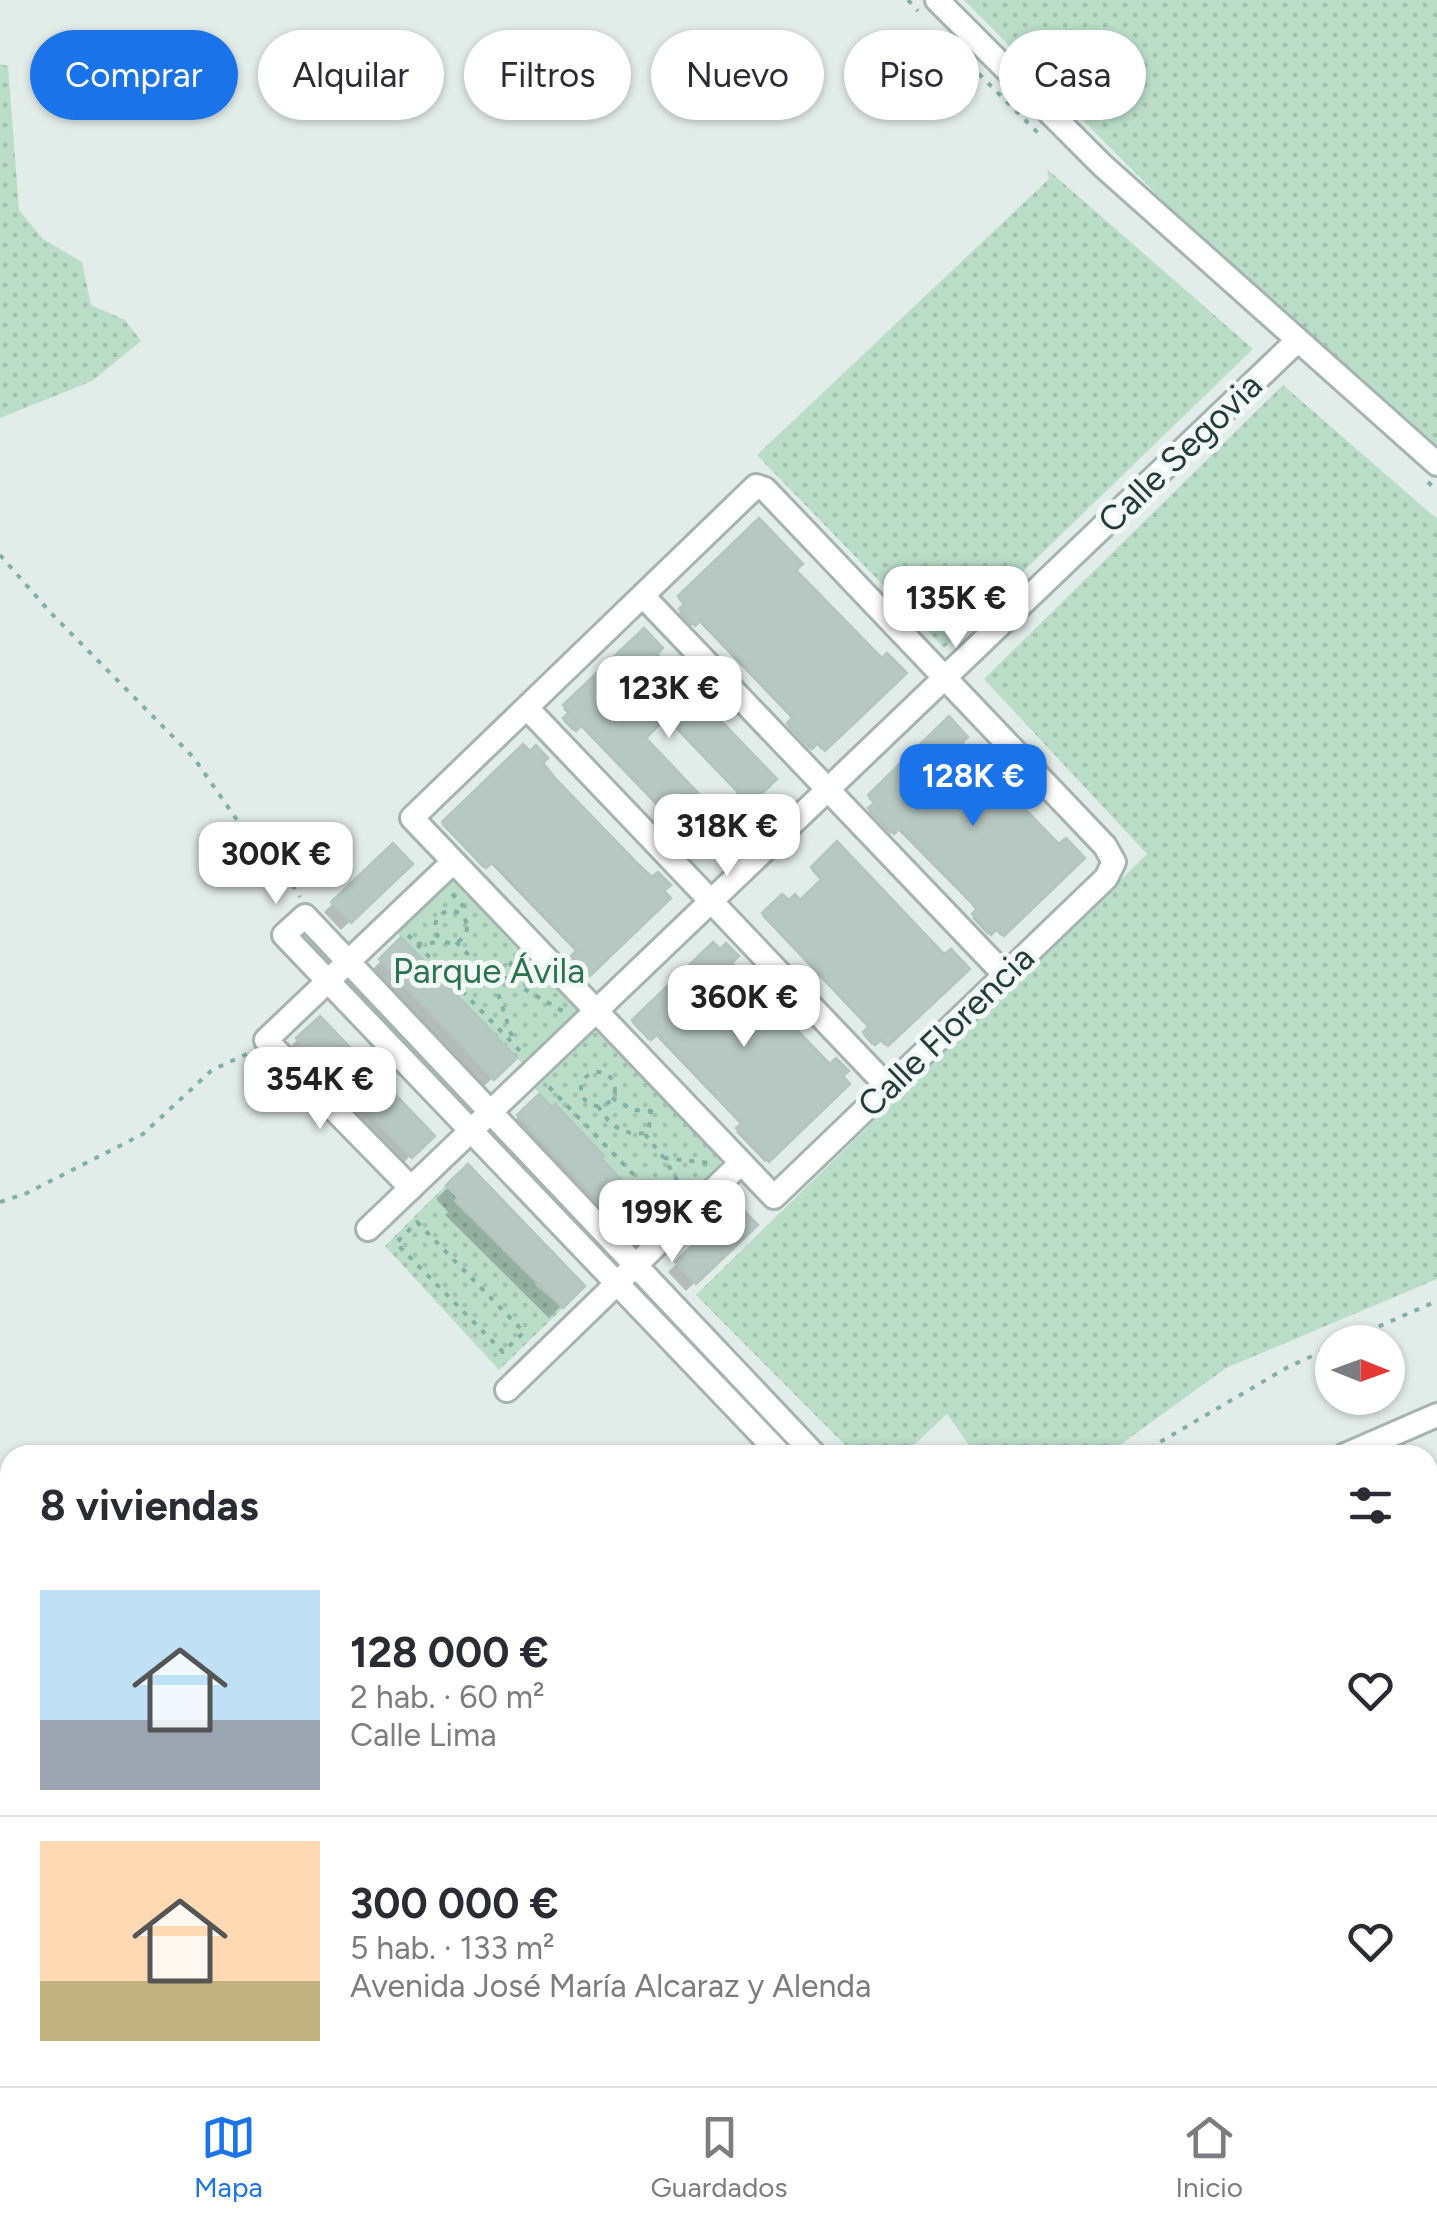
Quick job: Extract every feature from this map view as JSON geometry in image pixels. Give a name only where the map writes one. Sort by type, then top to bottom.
[{"type":"street","points":[[937,0],[1103,166],[1437,464]]},
{"type":"street","name":"Calle Segovia","points":[[368,1229],[1298,340]]},
{"type":"street","points":[[507,1390],[742,1164],[412,818],[756,486],[766,490],[945,678]]},
{"type":"street","points":[[643,596],[1005,975]]},
{"type":"street","name":"Calle Florencia","points":[[742,1164],[774,1197],[1106,878],[1114,862],[1105,846],[945,678]]},
{"type":"street","points":[[527,708],[888,1087]]},
{"type":"street","points":[[411,1188],[266,1040],[453,862]]},
{"type":"street","points":[[770,1445],[284,935],[305,916],[806,1445]]},
{"type":"street","points":[[1369,1445],[1437,1416]]},
{"type":"path","points":[[0,555],[50,612],[194,758],[237,820],[281,867],[299,896],[305,916]]},
{"type":"path","points":[[459,913],[464,907]]},
{"type":"path","points":[[417,944],[456,942],[467,931],[466,920],[459,913],[449,911],[438,919],[437,934],[445,942]]},
{"type":"path","points":[[404,930],[523,1054]]},
{"type":"path","points":[[456,942],[494,981],[514,1045]]},
{"type":"path","points":[[456,984],[494,981],[500,975],[566,1013],[580,992]]},
{"type":"path","points":[[0,1202],[27,1193],[143,1134],[212,1070],[249,1054],[266,1040]]},
{"type":"path","points":[[598,1106],[612,1098],[615,1088],[611,1078],[602,1072],[591,1073],[582,1082],[582,1093],[588,1103],[598,1106],[619,1130],[645,1133],[684,1192]]},
{"type":"path","points":[[546,1084],[667,1209]]},
{"type":"path","points":[[645,1133],[650,1127],[651,1111],[672,1090]]},
{"type":"path","points":[[612,1098],[634,1110],[651,1111]]},
{"type":"path","points":[[664,1158],[713,1164]]},
{"type":"path","points":[[417,1222],[524,1332],[503,1352],[396,1242],[417,1222]]},
{"type":"path","points":[[1382,1325],[1437,1301]]},
{"type":"path","points":[[1155,1445],[1315,1355]]},
{"type":"green space","points":[[964,0],[1437,0],[1437,445],[1187,225],[1083,120],[1146,120],[1146,30],[999,30],[999,35]]},
{"type":"green space","points":[[0,64],[8,66],[19,210],[43,239],[82,262],[91,305],[125,320],[141,341],[92,381],[0,418]]},
{"type":"green space","points":[[1047,169],[1253,349],[944,648],[757,455],[1049,179]]},
{"type":"green space","points":[[1283,385],[1437,519],[1437,1279],[1328,1325],[1315,1325],[1315,1330],[1226,1368],[1120,1445],[969,1445],[947,1414],[914,1445],[845,1445],[696,1295],[1147,854],[984,679]]},
{"type":"green space","name":"Parque Ávila","points":[[451,878],[578,1006],[577,1012],[523,1064],[395,931]]},
{"type":"green space","name":"Parque Ávila","points":[[595,1031],[603,1032],[720,1157],[720,1165],[662,1222],[643,1202],[646,1199],[627,1186],[601,1158],[604,1155],[535,1089]]},
{"type":"green space","points":[[446,1185],[458,1198],[455,1202],[471,1218],[474,1215],[504,1252],[507,1250],[533,1277],[536,1286],[563,1308],[499,1370],[385,1246]]},
{"type":"green space","points":[[632,1277],[795,1445],[783,1445],[629,1283]]},
{"type":"building","points":[[759,518],[803,564],[796,570],[882,658],[887,653],[907,673],[825,751],[818,743],[812,749],[787,723],[793,717],[722,642],[701,620],[695,626],[679,609],[685,603],[678,596]]},
{"type":"building","points":[[644,628],[663,648],[657,654],[777,779],[703,851],[582,725],[576,731],[563,718],[570,712],[563,705]],"holes":[[[667,717],[739,792],[717,813],[646,738]]]},
{"type":"building","points":[[949,716],[968,737],[962,742],[992,775],[1059,844],[1066,838],[1085,858],[1004,936],[997,929],[991,935],[972,914],[977,909],[972,902],[900,828],[894,834],[868,808],[875,802],[868,795]]},
{"type":"building","points":[[523,744],[530,751],[536,745],[548,758],[543,763],[555,778],[652,877],[658,872],[671,885],[664,891],[671,898],[590,976],[571,956],[577,950],[517,886],[493,862],[486,868],[442,822]]},
{"type":"building","points":[[837,841],[944,954],[951,949],[970,969],[888,1046],[882,1039],[875,1045],[863,1032],[869,1026],[762,913],[782,894],[789,900],[795,894],[800,900],[822,879],[811,867]]},
{"type":"building","points":[[393,843],[413,864],[351,923],[331,902]]},
{"type":"building","points":[[401,937],[517,1058],[494,1080],[379,959]]},
{"type":"building","points":[[713,942],[720,949],[726,943],[739,956],[732,963],[830,1064],[836,1058],[849,1071],[843,1076],[850,1084],[769,1162],[736,1128],[742,1123],[658,1034],[651,1040],[632,1020]]},
{"type":"building","points":[[320,1016],[435,1136],[412,1158],[296,1038]]},
{"type":"building","points":[[539,1094],[552,1107],[555,1104],[627,1186],[646,1199],[643,1202],[657,1216],[634,1238],[517,1115]]},
{"type":"building","points":[[468,1164],[585,1286],[563,1308],[455,1201],[458,1198],[446,1185]]},
{"type":"building","points":[[737,1203],[758,1225],[696,1284],[675,1262]]}]
